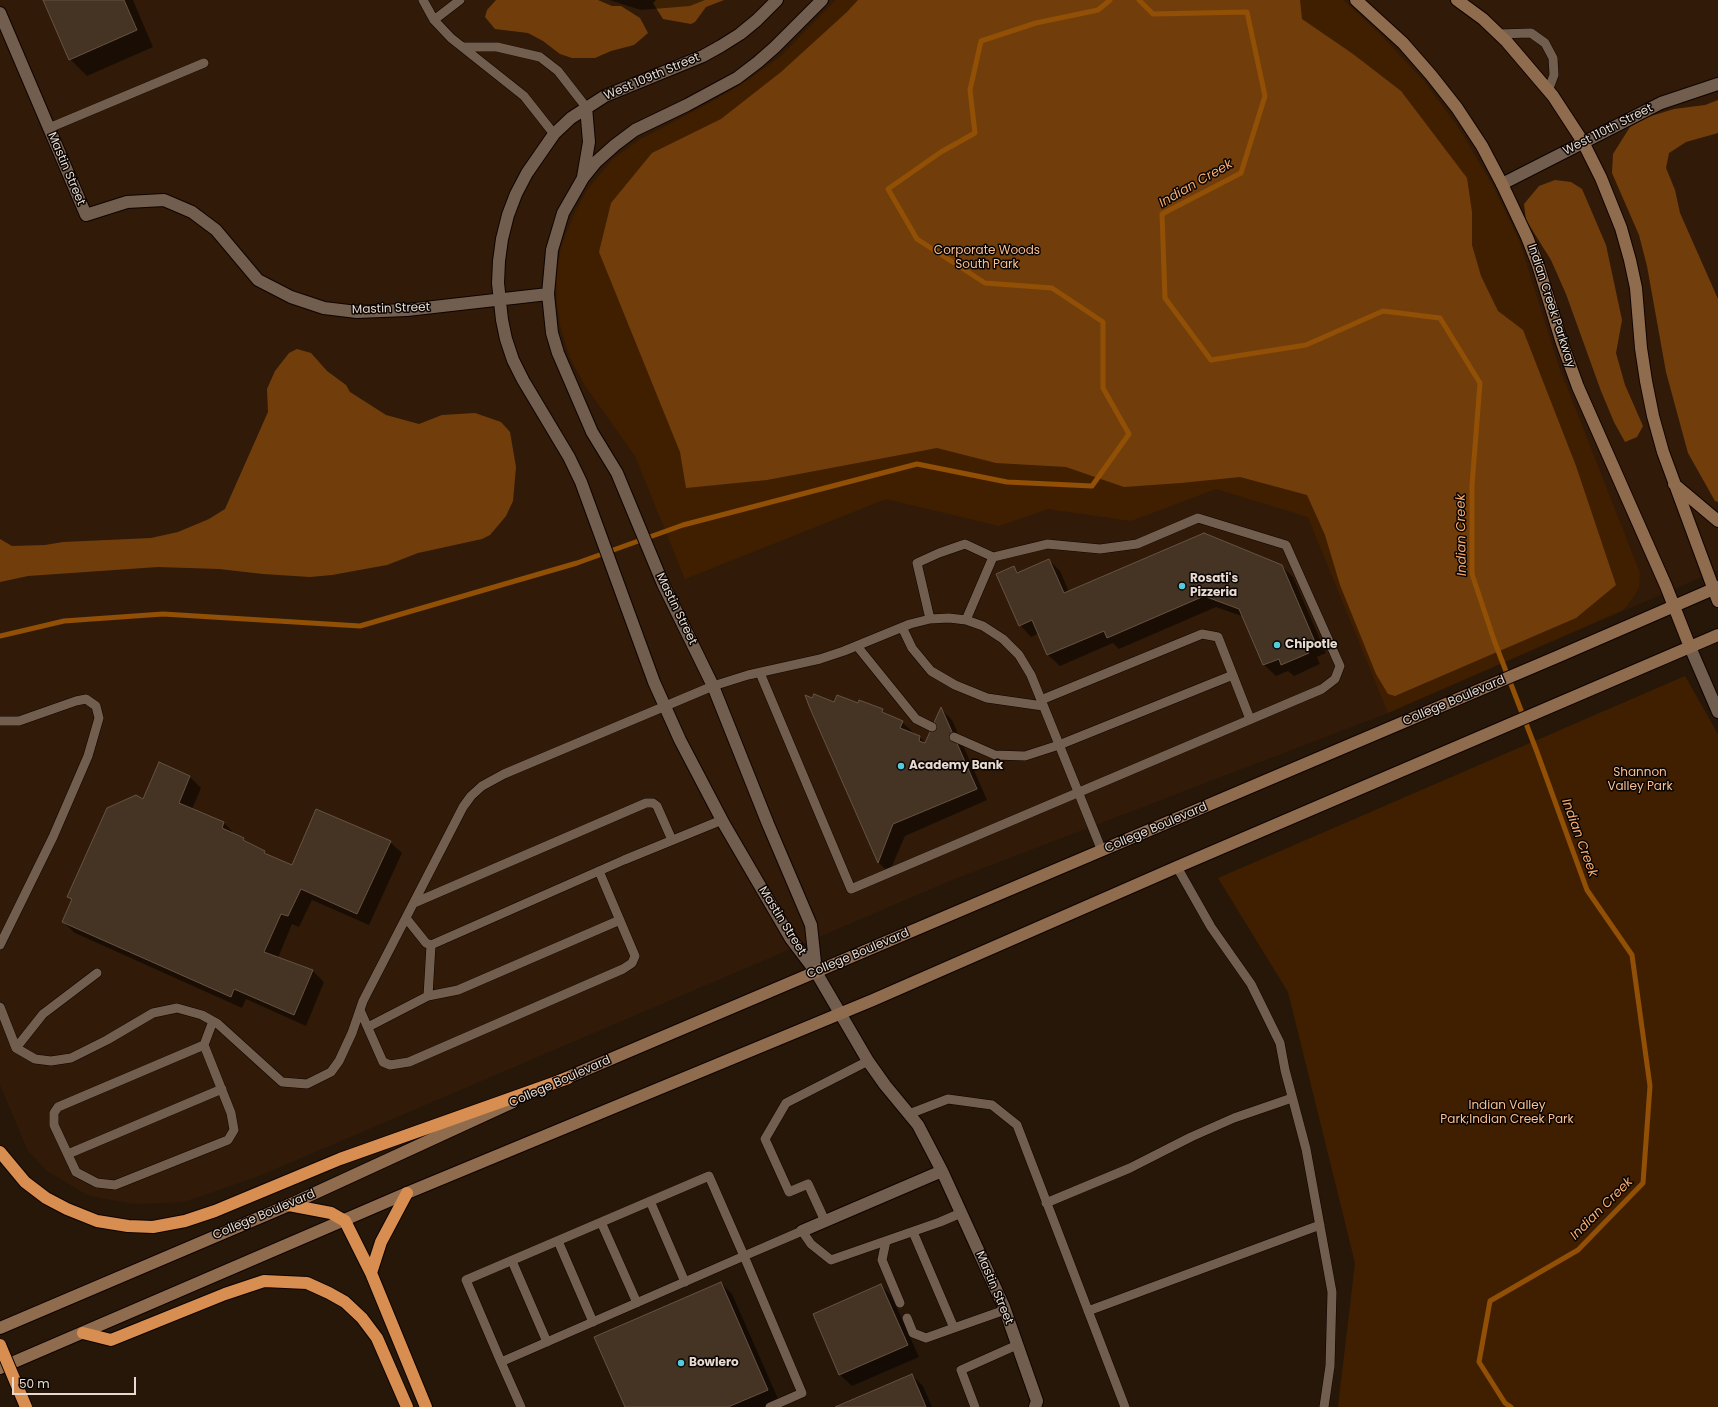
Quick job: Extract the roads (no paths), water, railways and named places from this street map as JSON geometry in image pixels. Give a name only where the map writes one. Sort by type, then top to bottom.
[{"type":"highway","points":[[0,1152],[25,1182],[46,1198],[67,1209],[96,1221],[128,1226],[153,1227],[186,1221],[215,1211],[340,1159],[568,1078]]},
{"type":"highway","points":[[370,1273],[381,1242],[407,1193]]},
{"type":"highway","points":[[289,1205],[331,1213],[345,1221],[370,1273],[426,1407]]},
{"type":"highway","points":[[83,1333],[111,1340],[225,1294],[264,1281],[307,1283],[329,1292],[345,1302],[362,1318],[377,1338],[407,1407]]},
{"type":"highway","points":[[0,1345],[26,1407]]},
{"type":"main road","name":"Indian Creek Parkway","points":[[1356,0],[1402,43],[1431,75],[1457,108],[1482,146],[1515,208],[1535,258],[1562,343],[1578,387],[1690,647]]},
{"type":"main road","points":[[1457,0],[1483,19],[1532,70],[1553,96],[1583,142],[1611,201],[1621,228],[1636,288],[1641,348],[1649,395],[1663,452],[1673,484],[1716,588],[1718,601]]},
{"type":"main road","points":[[1673,484],[1718,520]]},
{"type":"main road","name":"College Boulevard","points":[[0,1328],[289,1205],[568,1078],[1716,588]]},
{"type":"main road","points":[[0,1368],[345,1221],[407,1193],[840,1013],[1718,635]]},
{"type":"street","name":"West 109th Street","points":[[500,299],[498,283],[499,262],[502,238],[508,215],[516,194],[554,134],[571,118],[586,107],[624,87],[703,56],[721,46],[746,29],[777,0]]},
{"type":"street","points":[[548,294],[552,250],[563,213],[583,178],[596,162],[635,130],[737,78],[758,62],[822,0]]},
{"type":"street","name":"Mastin Street","points":[[0,13],[86,215],[127,202],[164,200],[192,212],[216,230],[258,280],[291,297],[324,308],[357,312],[407,310],[548,294],[552,333],[558,353],[592,432],[617,473],[663,584],[713,686],[768,824],[811,925],[816,972]]},
{"type":"street","name":"West 110th Street","points":[[1502,184],[1661,103],[1718,84]]},
{"type":"street","points":[[583,178],[589,142],[586,107]]},
{"type":"street","name":"Mastin Street","points":[[500,299],[506,339],[513,360],[534,400],[569,458],[581,482],[664,707],[722,820],[791,939],[816,972],[868,1061],[885,1085],[918,1125],[962,1213],[1005,1310],[1037,1401],[1035,1407]]},
{"type":"street","points":[[1690,647],[1718,712]]},
{"type":"street","points":[[802,1231],[942,1171]]},
{"type":"lane","points":[[423,0],[434,20],[451,38],[524,96],[554,134]]},
{"type":"lane","points":[[434,20],[460,0]]},
{"type":"lane","points":[[1498,34],[1531,33],[1545,43],[1553,58],[1554,75],[1548,91]]},
{"type":"lane","points":[[464,47],[497,48],[540,57],[558,71],[586,107]]},
{"type":"lane","points":[[49,128],[204,63]]},
{"type":"lane","points":[[760,673],[851,889],[1322,689],[1335,679],[1340,666],[1286,545],[1198,518],[1137,544],[1100,549],[1047,544],[993,557],[965,544],[939,553],[917,563],[930,619]]},
{"type":"lane","points":[[966,620],[993,557]]},
{"type":"lane","points":[[0,1007],[16,1048],[35,1059],[51,1061],[71,1058],[107,1040],[153,1013],[177,1008],[202,1014],[213,1021],[282,1082],[306,1084],[331,1072],[339,1061],[352,1033],[363,1001],[463,807],[471,796],[482,786],[504,774],[713,686],[820,659],[857,646],[902,627],[930,619],[949,618],[966,620],[983,626],[1003,639],[1019,655],[1031,676],[1102,851]]},
{"type":"lane","points":[[902,627],[912,648],[931,671],[955,685],[987,698],[1042,703],[1202,634],[1218,637],[1250,719]]},
{"type":"lane","points":[[857,646],[916,718],[932,727]]},
{"type":"lane","points":[[954,736],[995,755],[1025,756],[1059,745],[1233,675]]},
{"type":"lane","points":[[0,721],[19,721],[76,701],[86,699],[96,706],[99,718],[88,756],[53,837],[0,945]]},
{"type":"lane","points":[[414,903],[646,803],[652,803],[657,806],[672,840]]},
{"type":"lane","points":[[406,918],[426,943],[431,945],[599,871],[722,820]]},
{"type":"lane","points":[[1177,867],[1211,927],[1251,984],[1280,1043],[1292,1098],[1306,1149],[1332,1292],[1330,1366],[1324,1407]]},
{"type":"lane","points":[[360,1010],[383,1062],[390,1065],[409,1062],[623,969],[632,963],[635,956],[599,871]]},
{"type":"lane","points":[[368,1027],[428,996],[458,990],[620,920]]},
{"type":"lane","points":[[428,996],[431,945]]},
{"type":"lane","points":[[16,1048],[43,1014],[97,973]]},
{"type":"lane","points":[[204,1044],[58,1107],[54,1113],[54,1125],[76,1172],[98,1183],[115,1185],[228,1140],[234,1130],[231,1112],[204,1044],[213,1021]]},
{"type":"lane","points":[[825,1222],[808,1184],[789,1192],[765,1139],[786,1103],[868,1061]]},
{"type":"lane","points":[[68,1154],[222,1089]]},
{"type":"lane","points":[[1046,1203],[1130,1168],[1191,1137],[1234,1118],[1292,1098]]},
{"type":"lane","points":[[909,1114],[948,1099],[992,1105],[1017,1125],[1125,1407]]},
{"type":"lane","points":[[521,1407],[466,1280],[709,1176],[802,1393],[770,1407]]},
{"type":"lane","points":[[650,1201],[685,1282]]},
{"type":"lane","points":[[501,1362],[802,1231],[811,1244],[831,1260],[913,1232],[962,1213]]},
{"type":"lane","points":[[601,1222],[637,1303]]},
{"type":"lane","points":[[1088,1311],[1320,1225]]},
{"type":"lane","points":[[913,1232],[954,1328]]},
{"type":"lane","points":[[558,1241],[593,1322]]},
{"type":"lane","points":[[886,1241],[882,1260],[900,1303]]},
{"type":"lane","points":[[512,1261],[547,1342]]},
{"type":"lane","points":[[907,1318],[913,1333],[926,1338],[1005,1310]]},
{"type":"lane","points":[[974,1407],[960,1370],[1017,1345]]},
{"type":"waterway","points":[[0,636],[64,621],[163,614],[360,626],[577,563],[683,525],[917,464],[1007,482],[1092,486],[1129,434],[1103,388],[1103,322],[1052,288],[985,283],[917,239],[888,189],[941,152],[975,133],[970,90],[981,41],[1036,23],[1098,10],[1110,0]]},
{"type":"waterway","name":"Indian Creek","points":[[1139,0],[1153,14],[1247,12],[1265,96],[1241,173],[1162,214],[1165,298],[1211,360],[1306,345],[1383,311],[1440,318],[1480,383],[1472,485],[1472,574],[1494,640],[1537,752],[1587,890],[1632,955],[1650,1086],[1643,1183],[1578,1250],[1490,1301],[1479,1362],[1505,1403],[1511,1407]]},
{"type":"place","name":"Rosati's Pizzeria","points":[[1182,586]]},
{"type":"place","name":"Chipotle","points":[[1277,645]]},
{"type":"place","name":"Academy Bank","points":[[901,766]]},
{"type":"place","name":"Bowlero","points":[[681,1363]]},
{"type":"park label","name":"Corporate Woods South Park","points":[[987,258]]},
{"type":"park label","name":"Shannon Valley Park","points":[[1640,780]]},
{"type":"park label","name":"Indian Valley Park;Indian Creek Park","points":[[1507,1113]]}]
